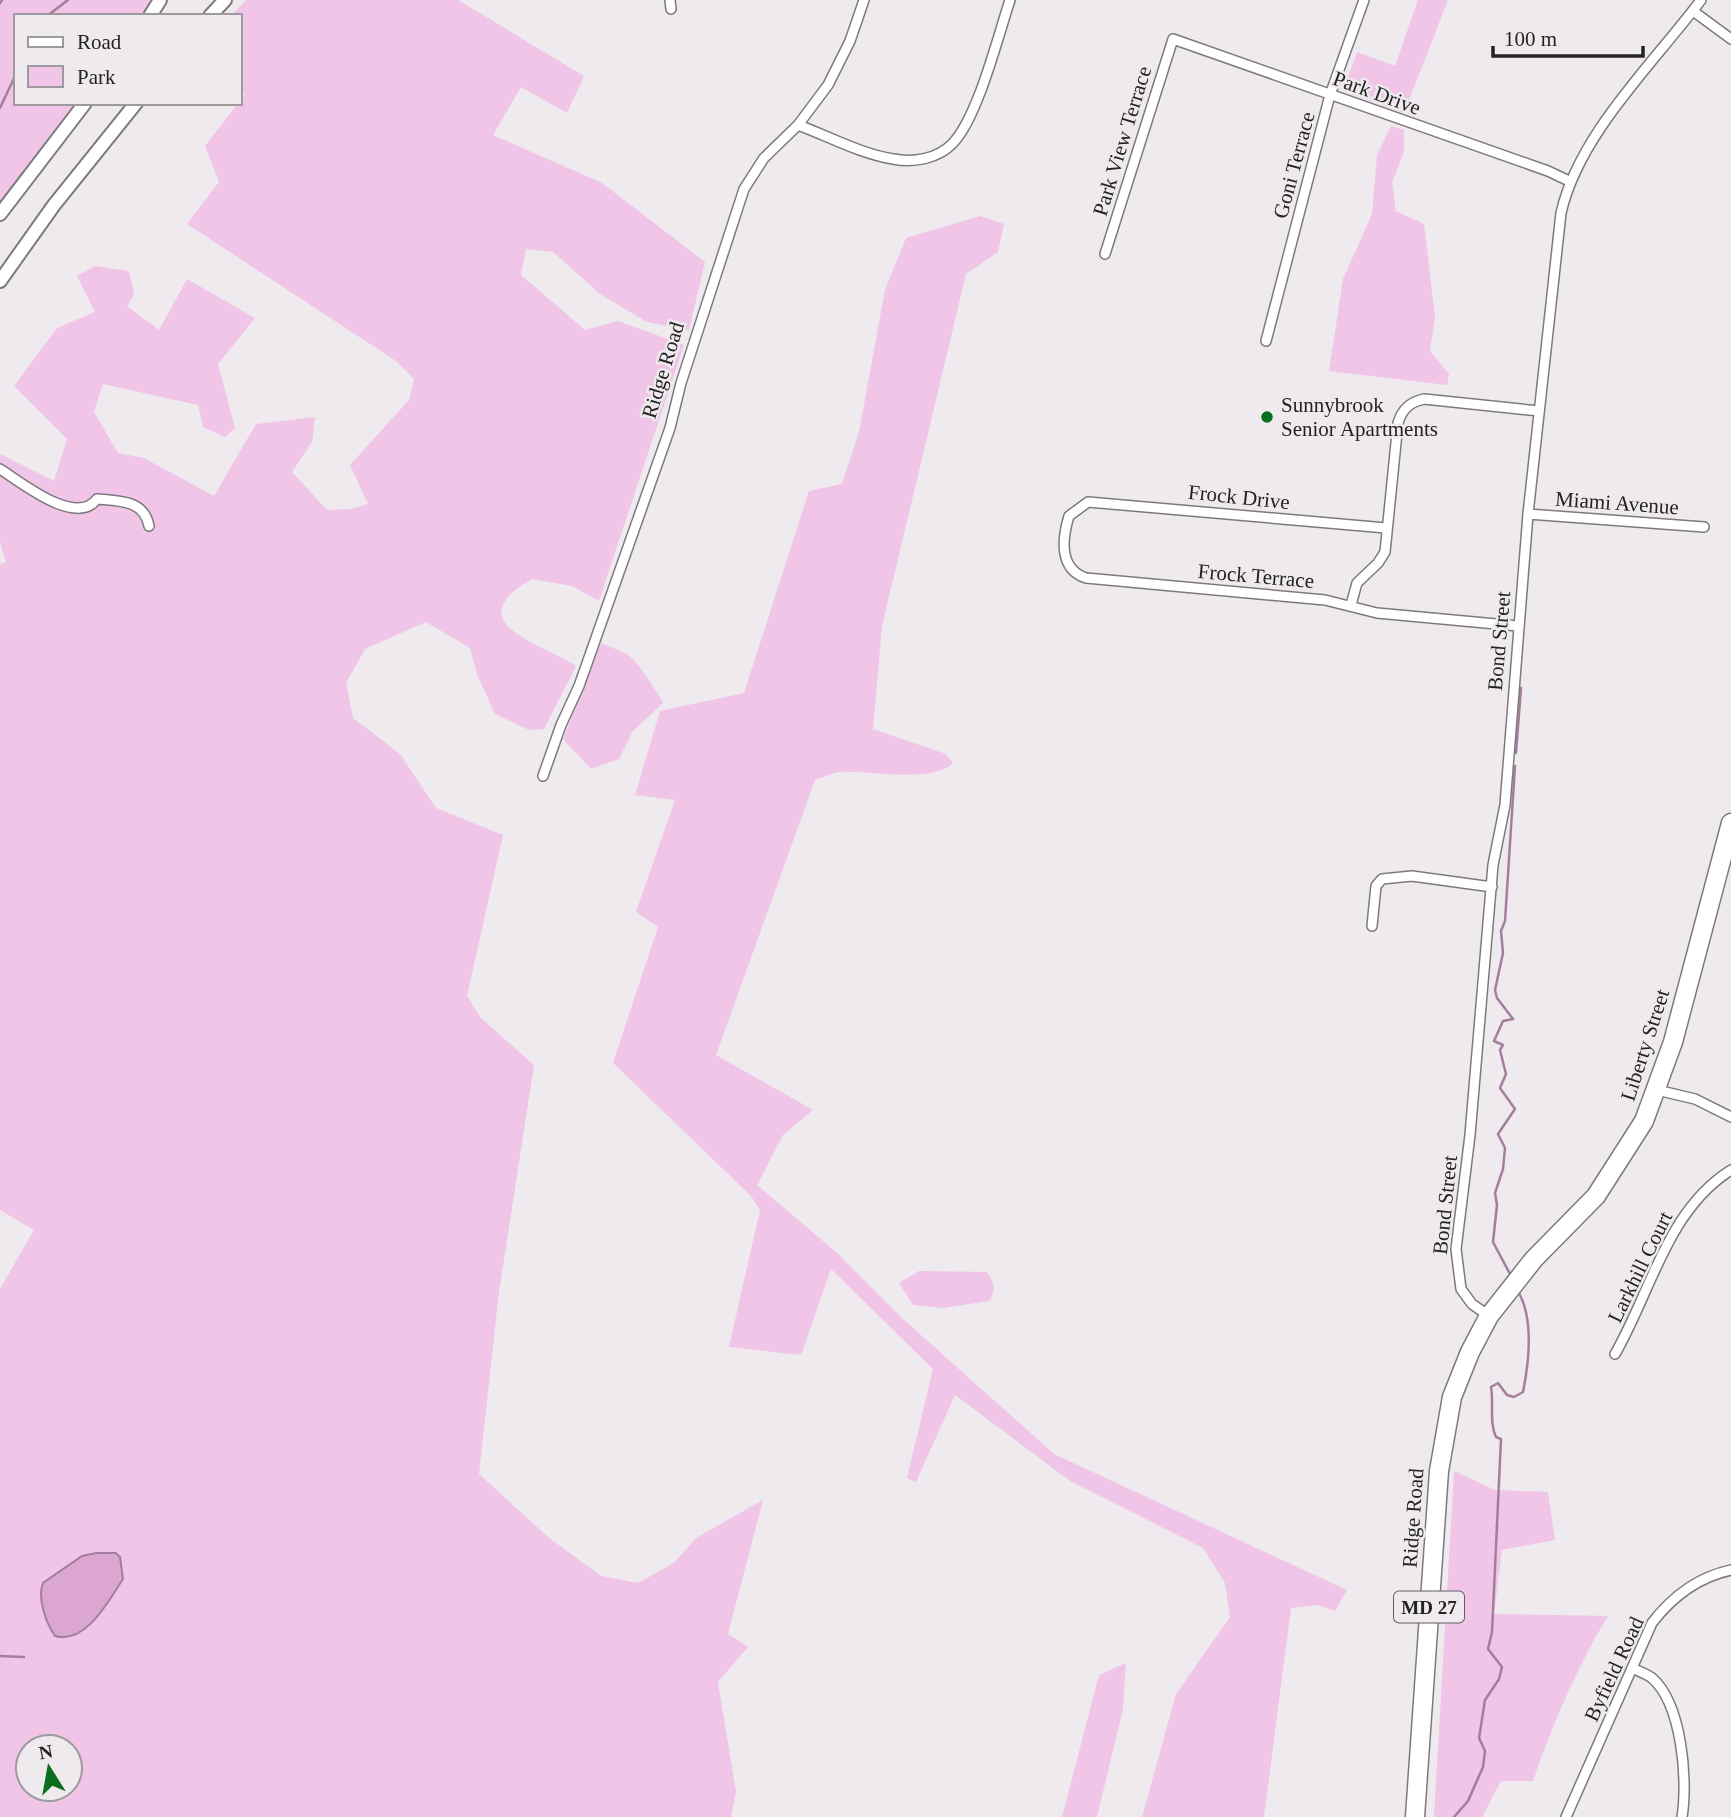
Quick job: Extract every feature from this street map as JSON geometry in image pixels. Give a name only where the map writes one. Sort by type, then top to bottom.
[{"type":"highway","name":"Liberty Street","points":[[1489,1316],[1517,1278],[1607,1181],[1644,1121],[1673,1042],[1731,823]]},
{"type":"highway","name":"Ridge Road","points":[[1415,1817],[1443,1433],[1459,1377],[1489,1316]]},
{"type":"street","points":[[212,14],[225,0]]},
{"type":"street","name":"Ridge Road","points":[[544,776],[561,725],[579,686],[670,428],[681,383],[744,189],[764,158],[798,125],[836,71],[864,0]]},
{"type":"street","points":[[798,125],[896,160],[919,160],[944,150],[962,130],[972,108],[1010,0]]},
{"type":"street","name":"Goni Terrace","points":[[1266,341],[1331,95],[1364,0]]},
{"type":"street","name":"Bond Street","points":[[1489,1316],[1465,1296],[1457,1276],[1456,1262],[1492,887],[1505,805],[1528,514],[1556,250],[1569,181],[1602,128],[1701,0]]},
{"type":"street","points":[[1693,11],[1731,39]]},
{"type":"street","name":"Park Drive","points":[[1173,39],[1548,171],[1569,181]]},
{"type":"street","name":"Park View Terrace","points":[[1105,254],[1173,39]]},
{"type":"street","points":[[0,214],[83,105]]},
{"type":"street","points":[[0,281],[44,219],[134,105]]},
{"type":"street","points":[[1351,606],[1361,576],[1384,556],[1398,423],[1410,404],[1431,400],[1539,411]]},
{"type":"street","points":[[0,469],[72,509],[86,508],[97,499],[133,504],[144,511],[149,526]]},
{"type":"street","name":"Frock Drive","points":[[1088,502],[1386,528]]},
{"type":"street","name":"Frock Terrace","points":[[1088,502],[1072,512],[1066,527],[1065,556],[1071,569],[1080,576],[1351,606],[1377,613],[1518,626]]},
{"type":"street","name":"Miami Avenue","points":[[1528,514],[1704,527]]},
{"type":"street","points":[[1372,926],[1376,886],[1382,879],[1412,876],[1492,887]]},
{"type":"street","points":[[1657,1090],[1695,1099],[1731,1117]]},
{"type":"street","name":"Larkhill Court","points":[[1615,1354],[1678,1224],[1704,1191],[1731,1170]]},
{"type":"street","name":"Byfield Road","points":[[1566,1817],[1652,1623],[1667,1603],[1688,1588],[1731,1570]]},
{"type":"street","points":[[1632,1668],[1652,1678],[1676,1723],[1685,1773],[1682,1817]]},
{"type":"green space","points":[[0,0],[151,0],[142,14],[14,14],[14,105],[73,105],[0,201]]},
{"type":"green space","points":[[246,0],[458,0],[584,76],[567,113],[521,87],[493,135],[602,183],[705,262],[689,330],[647,322],[600,294],[553,252],[526,249],[521,275],[585,330],[618,321],[684,345],[599,601],[572,586],[532,579],[511,594],[502,607],[503,619],[512,630],[576,666],[544,729],[529,730],[495,714],[477,674],[470,648],[426,622],[365,649],[346,683],[353,718],[400,754],[436,808],[503,835],[467,996],[480,1017],[534,1065],[499,1292],[479,1474],[548,1537],[601,1576],[638,1583],[674,1563],[696,1538],[763,1500],[728,1634],[748,1647],[718,1682],[736,1792],[731,1817],[0,1817],[0,1289],[34,1230],[0,1210],[0,564],[6,562],[0,542],[0,454],[54,481],[67,439],[14,386],[57,328],[95,312],[77,276],[95,266],[129,271],[134,294],[127,306],[159,330],[187,279],[255,318],[218,364],[235,428],[225,437],[203,427],[198,405],[103,384],[94,412],[118,453],[144,458],[214,496],[256,424],[315,417],[312,442],[292,472],[327,510],[351,509],[368,504],[350,465],[409,400],[414,379],[396,361],[187,224],[219,182],[205,146],[237,105],[242,105],[245,94],[242,91],[242,14],[233,14]]},
{"type":"green space","points":[[1418,0],[1448,0],[1404,113],[1343,91],[1357,52],[1395,66]]},
{"type":"green space","points":[[1391,126],[1404,130],[1404,152],[1392,183],[1396,211],[1424,224],[1435,316],[1430,351],[1449,374],[1447,385],[1329,371],[1343,279],[1372,214],[1377,155]]},
{"type":"green space","points":[[980,216],[1004,224],[998,252],[966,274],[882,626],[873,729],[946,754],[953,763],[943,769],[916,775],[841,772],[815,780],[716,1055],[813,1110],[783,1135],[757,1185],[837,1253],[903,1319],[1054,1454],[1347,1590],[1335,1611],[1318,1605],[1291,1608],[1264,1817],[1142,1817],[1176,1694],[1230,1617],[1225,1583],[1203,1548],[1070,1481],[955,1395],[916,1482],[907,1478],[933,1369],[831,1269],[801,1355],[729,1347],[760,1210],[751,1196],[613,1063],[658,927],[636,912],[675,800],[635,795],[660,711],[744,693],[809,491],[842,484],[859,432],[885,290],[906,238]]},
{"type":"green space","points":[[601,643],[632,658],[663,703],[633,731],[619,759],[591,769],[563,739]]},
{"type":"green space","points":[[919,1271],[987,1272],[993,1283],[993,1293],[989,1301],[943,1308],[913,1305],[899,1283]]},
{"type":"green space","points":[[1454,1471],[1495,1490],[1548,1492],[1555,1540],[1502,1550],[1494,1614],[1608,1616],[1566,1697],[1533,1781],[1501,1781],[1482,1817],[1434,1817]]},
{"type":"green space","points":[[1126,1663],[1123,1709],[1097,1817],[1062,1817],[1099,1675]]},
{"type":"shaded area","points":[[116,1553],[120,1557],[123,1579],[104,1609],[86,1627],[77,1634],[55,1636],[43,1610],[43,1583],[82,1556]]},
{"type":"waterway","points":[[50,14],[68,0]]},
{"type":"waterway","points":[[0,108],[14,78]]},
{"type":"waterway","points":[[1516,753],[1521,688]]},
{"type":"waterway","points":[[1510,1274],[1493,1242],[1497,1205],[1495,1193],[1503,1169],[1505,1148],[1498,1134],[1515,1109],[1500,1088],[1506,1074],[1500,1050],[1503,1045],[1494,1041],[1503,1021],[1513,1019],[1497,998],[1495,990],[1503,953],[1501,931],[1505,921],[1515,766]]},
{"type":"waterway","points":[[1454,1817],[1468,1801],[1483,1767],[1485,1751],[1479,1738],[1485,1700],[1499,1679],[1502,1667],[1488,1649],[1492,1632],[1501,1439],[1496,1437],[1493,1425],[1491,1387],[1498,1383],[1507,1395],[1514,1397],[1523,1392],[1528,1329],[1527,1316],[1519,1293]]},
{"type":"waterway","points":[[0,1656],[24,1657]]},
{"type":"place","name":"Sunnybrook Senior Apartments","points":[[1267,417]]}]
